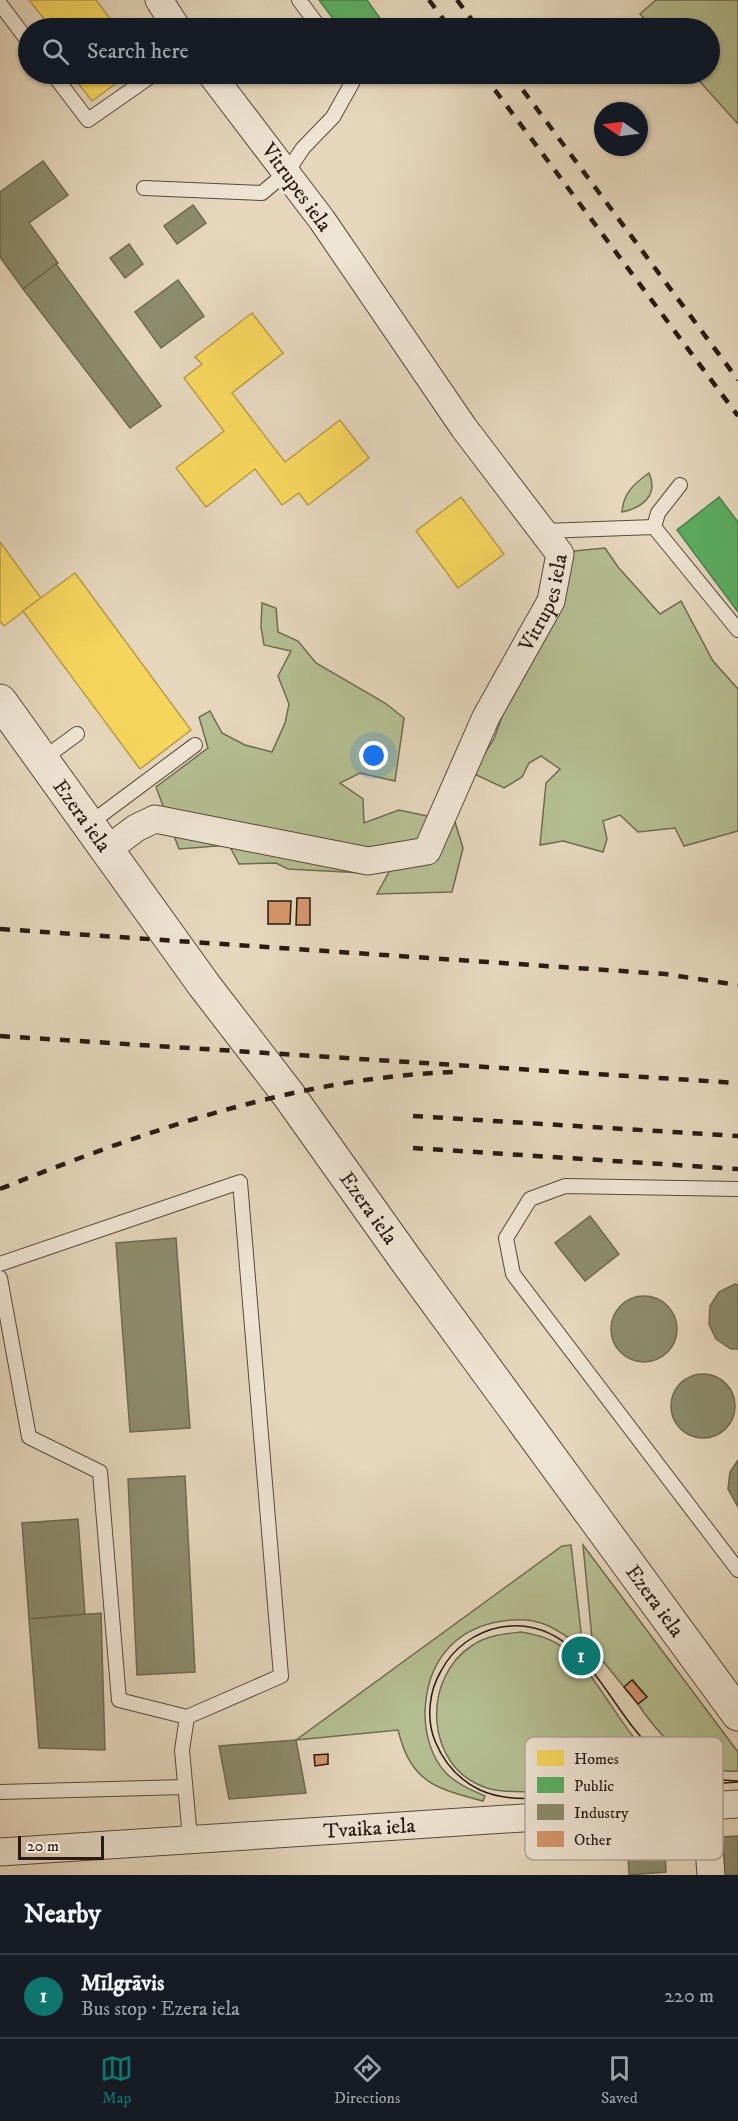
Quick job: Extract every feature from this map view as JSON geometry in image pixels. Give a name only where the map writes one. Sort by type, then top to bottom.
[{"type":"street","points":[[159,0],[171,18]]},
{"type":"street","name":"Vitrupes iela","points":[[98,837],[136,828],[155,819],[368,861],[427,851],[486,717],[551,601],[560,554],[464,428],[287,172],[220,84]]},
{"type":"street","name":"Ezera iela","points":[[0,701],[204,985],[288,1094],[738,1714]]},
{"type":"street","name":"Tvaika iela","points":[[0,1852],[525,1816]]},
{"type":"street","points":[[710,1860],[711,1875]]},
{"type":"lane","points":[[299,0],[312,18]]},
{"type":"lane","points":[[0,3],[18,27]]},
{"type":"lane","points":[[61,84],[88,120],[140,84]]},
{"type":"lane","points":[[144,188],[262,193],[287,172],[303,148],[333,117],[351,84]]},
{"type":"lane","points":[[654,526],[658,513],[680,485]]},
{"type":"lane","points":[[544,531],[654,526]]},
{"type":"lane","points":[[654,526],[738,630]]},
{"type":"lane","points":[[43,759],[77,734]]},
{"type":"lane","points":[[98,837],[195,745]]},
{"type":"lane","points":[[0,1264],[240,1182],[281,1676],[187,1717],[119,1700],[100,1472],[29,1437],[0,1278]]},
{"type":"lane","points":[[738,1190],[565,1186],[530,1200],[506,1238],[513,1274],[738,1570]]},
{"type":"lane","points":[[187,1717],[182,1750],[190,1838]]},
{"type":"lane","points":[[0,1792],[185,1786]]},
{"type":"green space","points":[[656,0],[738,0],[738,124],[702,84],[720,84],[720,18],[644,18],[640,14]]},
{"type":"green space","points":[[649,473],[652,488],[647,499],[642,504],[622,512],[625,499],[631,489]]},
{"type":"green space","points":[[605,548],[618,567],[660,614],[681,601],[713,661],[738,689],[738,831],[684,846],[675,828],[638,832],[620,815],[603,821],[607,839],[603,852],[563,841],[540,845],[546,783],[560,769],[541,756],[529,763],[522,777],[504,788],[472,773],[494,739],[516,677],[559,612],[574,551]]},
{"type":"green space","points":[[262,603],[276,608],[278,632],[298,641],[316,663],[385,703],[404,718],[395,781],[360,773],[340,783],[363,799],[364,823],[399,810],[455,822],[463,848],[452,892],[377,894],[390,870],[364,873],[288,869],[276,863],[239,864],[229,845],[179,849],[156,787],[208,748],[199,717],[210,711],[222,733],[245,745],[272,752],[285,723],[289,704],[278,676],[291,651],[264,645],[261,627]]},
{"type":"green space","points":[[571,1545],[582,1640],[575,1642],[548,1626],[529,1620],[508,1620],[485,1625],[470,1631],[446,1651],[431,1679],[425,1713],[426,1729],[433,1753],[450,1777],[459,1784],[485,1796],[483,1801],[451,1792],[427,1780],[410,1761],[398,1730],[296,1740],[562,1546]]},
{"type":"green space","points":[[583,1545],[738,1752],[738,1771],[723,1770],[723,1737],[665,1737],[638,1704],[646,1697],[633,1680],[624,1687],[593,1649]]},
{"type":"green space","points":[[521,1632],[549,1639],[564,1648],[582,1665],[634,1737],[525,1737],[525,1792],[487,1788],[466,1777],[451,1762],[441,1742],[437,1721],[438,1699],[444,1678],[456,1660],[473,1645],[503,1634]]},
{"type":"building: Homes","points":[[29,0],[96,0],[110,18],[43,18]]},
{"type":"building: Homes","points":[[79,84],[115,84],[92,101]]},
{"type":"building: Homes","points":[[252,313],[283,353],[232,393],[285,462],[340,420],[369,458],[308,505],[299,493],[282,505],[255,469],[206,507],[176,468],[224,431],[184,378],[202,364],[195,357]]},
{"type":"building: Homes","points":[[461,497],[504,554],[458,588],[416,531]]},
{"type":"building: Homes","points":[[0,542],[41,598],[4,626],[0,621]]},
{"type":"building: Homes","points":[[75,573],[191,730],[140,769],[23,611]]},
{"type":"building: Public","points":[[319,0],[367,0],[380,18],[332,18]]},
{"type":"building: Public","points":[[719,497],[738,522],[738,612],[677,530]]},
{"type":"building: Industry","points":[[43,161],[68,195],[29,223],[58,263],[23,289],[0,257],[0,192]]},
{"type":"building: Industry","points":[[193,205],[206,223],[177,244],[164,226]]},
{"type":"building: Industry","points":[[129,244],[143,264],[125,278],[110,258]]},
{"type":"building: Industry","points":[[56,264],[161,406],[130,428],[23,289]]},
{"type":"building: Industry","points":[[178,280],[204,316],[161,348],[135,312]]},
{"type":"building: Industry","points":[[590,1216],[619,1254],[585,1281],[555,1243]]},
{"type":"building: Industry","points":[[176,1238],[190,1428],[130,1432],[116,1243]]},
{"type":"building: Industry","points":[[735,1284],[738,1285],[738,1349],[731,1349],[716,1339],[709,1324],[710,1306],[719,1292]]},
{"type":"building: Industry","points":[[644,1296],[656,1299],[667,1306],[674,1317],[677,1329],[674,1341],[667,1352],[656,1359],[644,1362],[632,1359],[621,1352],[614,1341],[611,1329],[614,1317],[621,1306],[632,1299]]},
{"type":"building: Industry","points":[[697,1374],[709,1374],[726,1383],[733,1394],[735,1406],[733,1418],[726,1429],[709,1438],[697,1438],[685,1433],[676,1424],[671,1412],[671,1400],[676,1388],[685,1379]]},
{"type":"building: Industry","points":[[738,1460],[738,1507],[728,1489],[730,1472]]},
{"type":"building: Industry","points":[[185,1476],[195,1672],[137,1675],[128,1479]]},
{"type":"building: Industry","points":[[78,1519],[85,1614],[29,1619],[22,1523]]},
{"type":"building: Industry","points":[[101,1613],[105,1750],[39,1748],[29,1619]]},
{"type":"building: Industry","points":[[296,1740],[306,1793],[229,1799],[219,1746]]},
{"type":"building: Industry","points":[[738,1836],[738,1875],[725,1875],[723,1837]]},
{"type":"building: Industry","points":[[628,1860],[665,1860],[666,1872],[629,1875]]},
{"type":"building: Other","points":[[297,898],[310,898],[310,925],[296,925]]},
{"type":"building: Other","points":[[268,901],[291,901],[290,924],[268,924]]},
{"type":"building: Other","points":[[632,1680],[647,1697],[638,1704],[624,1687]]},
{"type":"building: Other","points":[[328,1754],[328,1764],[315,1766],[314,1755]]},
{"type":"tram line","points":[[525,1798],[494,1795],[472,1786],[448,1764],[432,1732],[430,1705],[437,1679],[458,1648],[474,1637],[501,1627],[529,1627],[553,1635],[573,1650],[591,1670],[641,1737]]},
{"type":"tram line","points":[[723,1780],[738,1781]]},
{"type":"tram line","points":[[723,1783],[738,1782]]},
{"type":"railway","points":[[429,0],[442,18]]},
{"type":"railway","points":[[457,0],[470,18]]},
{"type":"railway","points":[[490,84],[738,416]]},
{"type":"railway","points":[[518,84],[738,380]]},
{"type":"railway","points":[[0,929],[665,974],[738,985]]},
{"type":"railway","points":[[0,1036],[738,1083]]},
{"type":"railway","points":[[0,1189],[165,1128],[278,1096],[394,1076],[453,1072]]},
{"type":"railway","points":[[413,1116],[738,1136]]},
{"type":"railway","points":[[413,1148],[738,1169]]},
{"type":"place","name":"Mīlgrāvis","points":[[581,1656]]}]
